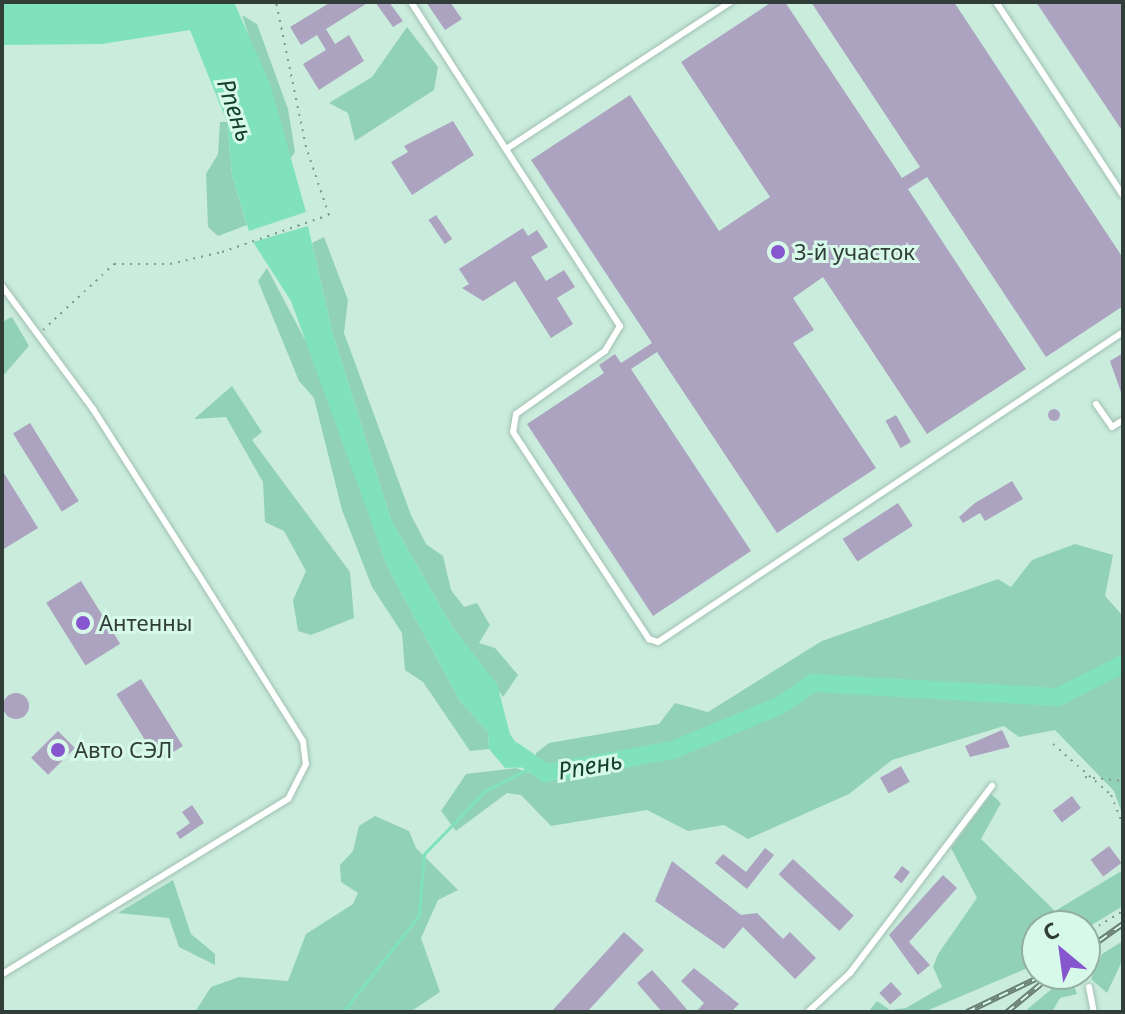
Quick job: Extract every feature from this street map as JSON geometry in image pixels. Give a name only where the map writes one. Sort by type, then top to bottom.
[{"type":"lane","points":[[411,2],[620,326],[605,351],[516,414],[513,432],[649,639],[658,642],[1123,332]]},
{"type":"lane","points":[[506,149],[731,2]]},
{"type":"lane","points":[[996,2],[1123,195]]},
{"type":"lane","points":[[2,286],[93,409],[295,728],[306,764],[288,799],[2,974]]},
{"type":"lane","points":[[1096,404],[1112,427],[1123,420]]},
{"type":"lane","points":[[808,1012],[850,973],[992,786]]},
{"type":"lane","points":[[1090,990],[1094,1012]]},
{"type":"path","points":[[38,335],[114,264],[170,264],[329,215],[306,147],[276,2]]},
{"type":"path","points":[[1053,744],[1084,777],[1111,795],[1123,824]]},
{"type":"path","points":[[1084,777],[1123,781]]},
{"type":"path","points":[[1101,924],[1123,911]]},
{"type":"shaded area","points":[[242,15],[257,24],[288,109],[295,152],[290,159]]},
{"type":"shaded area","points":[[407,27],[438,67],[434,90],[355,141],[348,113],[329,103],[372,77]]},
{"type":"shaded area","points":[[220,122],[227,122],[232,175],[247,225],[218,236],[208,227],[206,174],[218,154]]},
{"type":"shaded area","points":[[324,237],[348,300],[344,333],[411,515],[426,544],[443,556],[451,590],[464,607],[477,603],[490,625],[479,643],[495,648],[518,675],[503,697],[451,625],[391,520],[332,331],[312,243]]},
{"type":"shaded area","points":[[267,268],[312,353],[388,568],[460,701],[488,732],[489,749],[470,751],[423,682],[405,670],[402,633],[372,587],[342,510],[314,398],[299,381],[258,281]]},
{"type":"shaded area","points":[[12,317],[29,346],[2,377],[2,322]]},
{"type":"shaded area","points":[[232,386],[262,432],[252,440],[350,572],[354,618],[311,635],[298,631],[293,600],[306,571],[284,531],[265,522],[263,482],[226,417],[194,419]]},
{"type":"shaded area","points":[[1075,544],[1113,555],[1105,596],[1123,616],[1123,816],[1114,791],[1055,730],[1019,737],[1004,726],[892,760],[849,794],[748,839],[724,825],[688,831],[647,810],[551,826],[521,795],[507,793],[456,831],[441,811],[466,774],[516,768],[535,775],[536,753],[549,743],[659,724],[675,703],[708,712],[822,641],[998,579],[1011,587],[1032,560]]},
{"type":"shaded area","points":[[991,794],[1001,803],[981,839],[1054,910],[1021,910],[1021,971],[924,1012],[868,1012],[877,1001],[890,1010],[906,1008],[942,987],[933,967],[938,954],[977,898],[951,848]]},
{"type":"shaded area","points":[[375,816],[409,831],[416,848],[458,890],[438,900],[421,938],[440,992],[410,1012],[195,1012],[211,987],[239,977],[288,981],[306,934],[353,904],[358,893],[341,882],[340,865],[353,851],[359,826]]},
{"type":"shaded area","points":[[1123,870],[1123,906],[1101,919],[1101,910],[1057,910]]},
{"type":"shaded area","points":[[173,880],[191,934],[215,954],[215,965],[179,947],[169,918],[118,913]]},
{"type":"shaded area","points":[[1123,941],[1123,959],[1107,993],[1101,988],[1102,954]]},
{"type":"shaded area","points":[[1050,990],[1076,990],[1077,994],[1060,998],[1052,1012],[1024,1012]]},
{"type":"water","points":[[2,2],[234,2],[270,84],[306,212],[249,231],[232,175],[227,122],[190,30],[102,44],[2,45]]},
{"type":"water","points":[[308,226],[332,331],[391,520],[451,625],[497,684],[510,734],[532,767],[505,768],[489,749],[488,732],[460,701],[388,568],[291,301],[253,242]]},
{"type":"building","points":[[331,2],[369,2],[326,29],[335,44],[349,35],[364,61],[319,90],[303,64],[326,50],[317,35],[301,45],[290,27]]},
{"type":"building","points":[[375,2],[389,2],[403,21],[393,27]]},
{"type":"building","points":[[426,2],[450,2],[462,19],[445,30]]},
{"type":"building","points":[[772,2],[785,2],[902,178],[920,167],[811,2],[954,2],[1123,258],[1123,306],[1046,357],[927,177],[908,189],[1026,369],[927,434],[823,277],[793,298],[814,330],[793,343],[876,468],[777,533],[657,352],[631,369],[751,551],[653,616],[527,424],[604,373],[599,365],[615,354],[621,363],[652,343],[531,160],[630,95],[719,231],[770,197],[681,62]]},
{"type":"building","points":[[1036,2],[1123,2],[1123,132]]},
{"type":"building","points":[[453,121],[474,155],[412,195],[391,162],[408,152],[404,146]]},
{"type":"building","points":[[436,215],[452,239],[445,244],[429,220]]},
{"type":"building","points":[[523,228],[528,236],[537,230],[548,247],[531,257],[546,281],[564,270],[575,287],[557,298],[573,324],[551,338],[515,281],[483,301],[462,288],[469,284],[459,269]]},
{"type":"building","points":[[1123,353],[1123,398],[1110,361]]},
{"type":"building","points":[[1049,410],[1059,410],[1059,420],[1049,420]]},
{"type":"building","points":[[896,415],[911,442],[901,448],[886,421]]},
{"type":"building","points":[[30,423],[79,501],[62,512],[13,434]]},
{"type":"building","points":[[2,470],[38,528],[2,550]]},
{"type":"building","points":[[1012,481],[1023,499],[985,521],[980,513],[963,523],[959,517],[975,503]]},
{"type":"building","points":[[898,503],[913,526],[857,562],[843,539]]},
{"type":"building","name":"Антенны","points":[[81,581],[120,644],[85,665],[46,603]]},
{"type":"building","points":[[141,679],[183,746],[158,761],[116,694]]},
{"type":"building","points":[[16,693],[25,697],[29,706],[25,715],[16,719],[7,715],[3,706],[7,697]]},
{"type":"building","points":[[1002,730],[1010,747],[970,757],[965,746]]},
{"type":"building","points":[[58,731],[75,748],[48,775],[31,758]]},
{"type":"building","points":[[901,766],[910,782],[889,793],[880,778]]},
{"type":"building","points":[[1072,796],[1081,808],[1062,822],[1053,810]]},
{"type":"building","points":[[192,805],[204,823],[180,839],[176,833],[190,823],[182,812]]},
{"type":"building","points":[[1109,846],[1122,863],[1103,877],[1091,860]]},
{"type":"building","points":[[765,848],[774,855],[747,889],[715,863],[723,854],[746,872]]},
{"type":"building","points":[[793,859],[854,916],[839,931],[779,874]]},
{"type":"building","points":[[672,861],[741,915],[757,913],[783,939],[790,932],[816,958],[795,979],[743,927],[724,949],[655,901]]},
{"type":"building","points":[[902,866],[910,872],[902,883],[894,877]]},
{"type":"building","points":[[943,875],[957,888],[909,942],[930,965],[918,975],[889,935]]},
{"type":"building","points":[[624,932],[644,950],[587,1012],[551,1012]]},
{"type":"building","points":[[694,968],[739,1004],[731,1012],[696,1012],[704,1003],[681,981]]},
{"type":"building","points":[[652,970],[689,1012],[662,1012],[637,983]]},
{"type":"building","points":[[891,982],[902,994],[890,1005],[879,993]]},
{"type":"waterway","name":"Рпень","points":[[514,751],[546,773],[673,750],[781,705],[813,683],[1058,697],[1123,664]]},
{"type":"waterway","points":[[343,1012],[419,915],[424,854],[486,790],[532,767]]},
{"type":"railway","points":[[1101,940],[1123,924]]},
{"type":"railway","points":[[967,1012],[1021,986]]},
{"type":"railway","points":[[1007,1012],[1034,990]]},
{"type":"place","name":"3-й участок","points":[[778,252]]},
{"type":"place","name":"Антенны","points":[[83,623]]},
{"type":"place","name":"Авто СЭЛ","points":[[58,750]]}]
